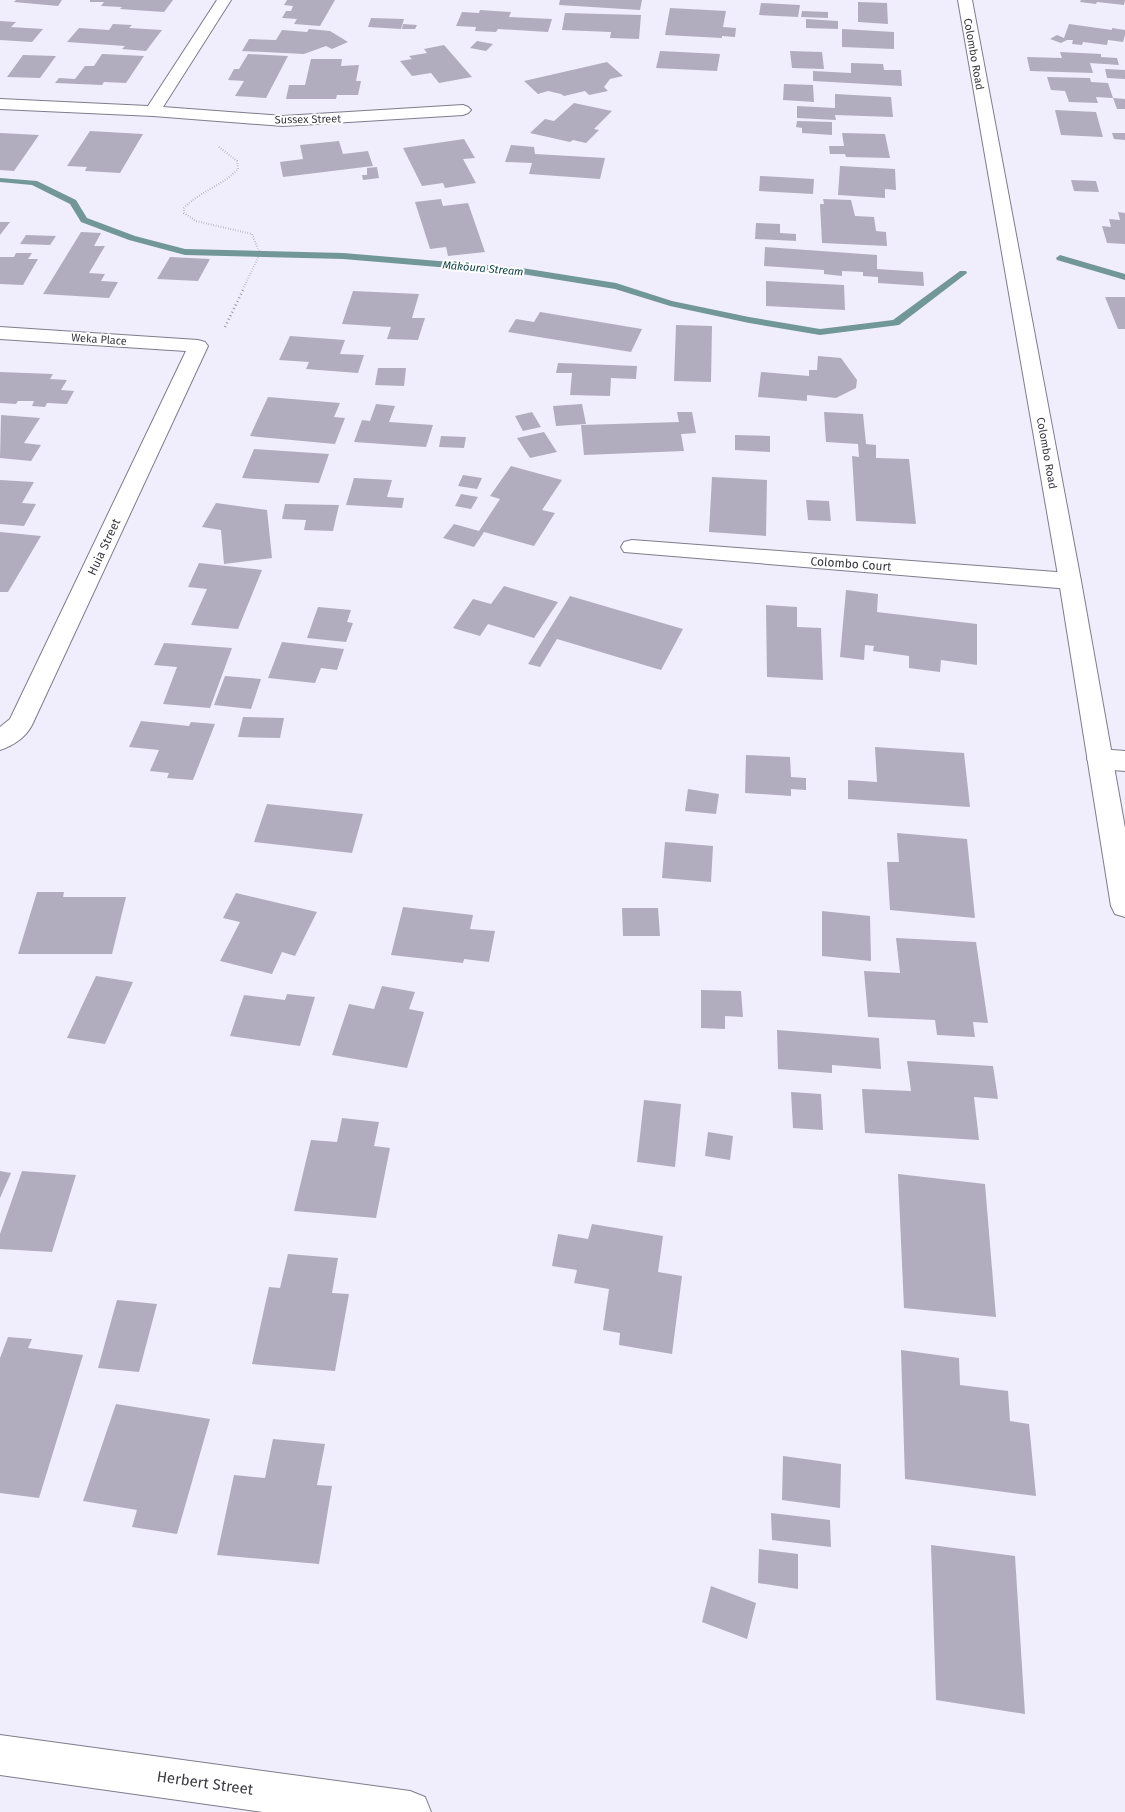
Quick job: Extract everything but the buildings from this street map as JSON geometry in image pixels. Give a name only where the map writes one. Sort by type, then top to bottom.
[{"type":"street","points":[[153,111],[224,0]]},
{"type":"street","name":"Colombo Road","points":[[965,0],[1070,581],[1125,906]]},
{"type":"street","name":"Sussex Street","points":[[0,104],[153,111],[284,120],[336,119],[463,110]]},
{"type":"street","name":"Weka Place","points":[[0,333],[198,346]]},
{"type":"street","name":"Huia Street","points":[[0,741],[20,725],[198,346]]},
{"type":"street","name":"Colombo Court","points":[[632,547],[1070,581]]},
{"type":"street","points":[[1100,759],[1125,761]]},
{"type":"street","name":"Herbert Street","points":[[0,1755],[410,1812]]},
{"type":"path","points":[[214,143],[237,161],[238,169],[230,180],[191,199],[184,208],[184,213],[196,222],[252,234],[260,254],[225,327]]},
{"type":"waterway","name":"Mākōura Stream","points":[[0,180],[34,183],[73,202],[84,220],[132,238],[185,252],[343,256],[522,271],[616,286],[670,303],[749,320],[820,332],[896,323],[963,273]]},
{"type":"waterway","name":"Mākōura Stream","points":[[1060,258],[1125,277]]}]
